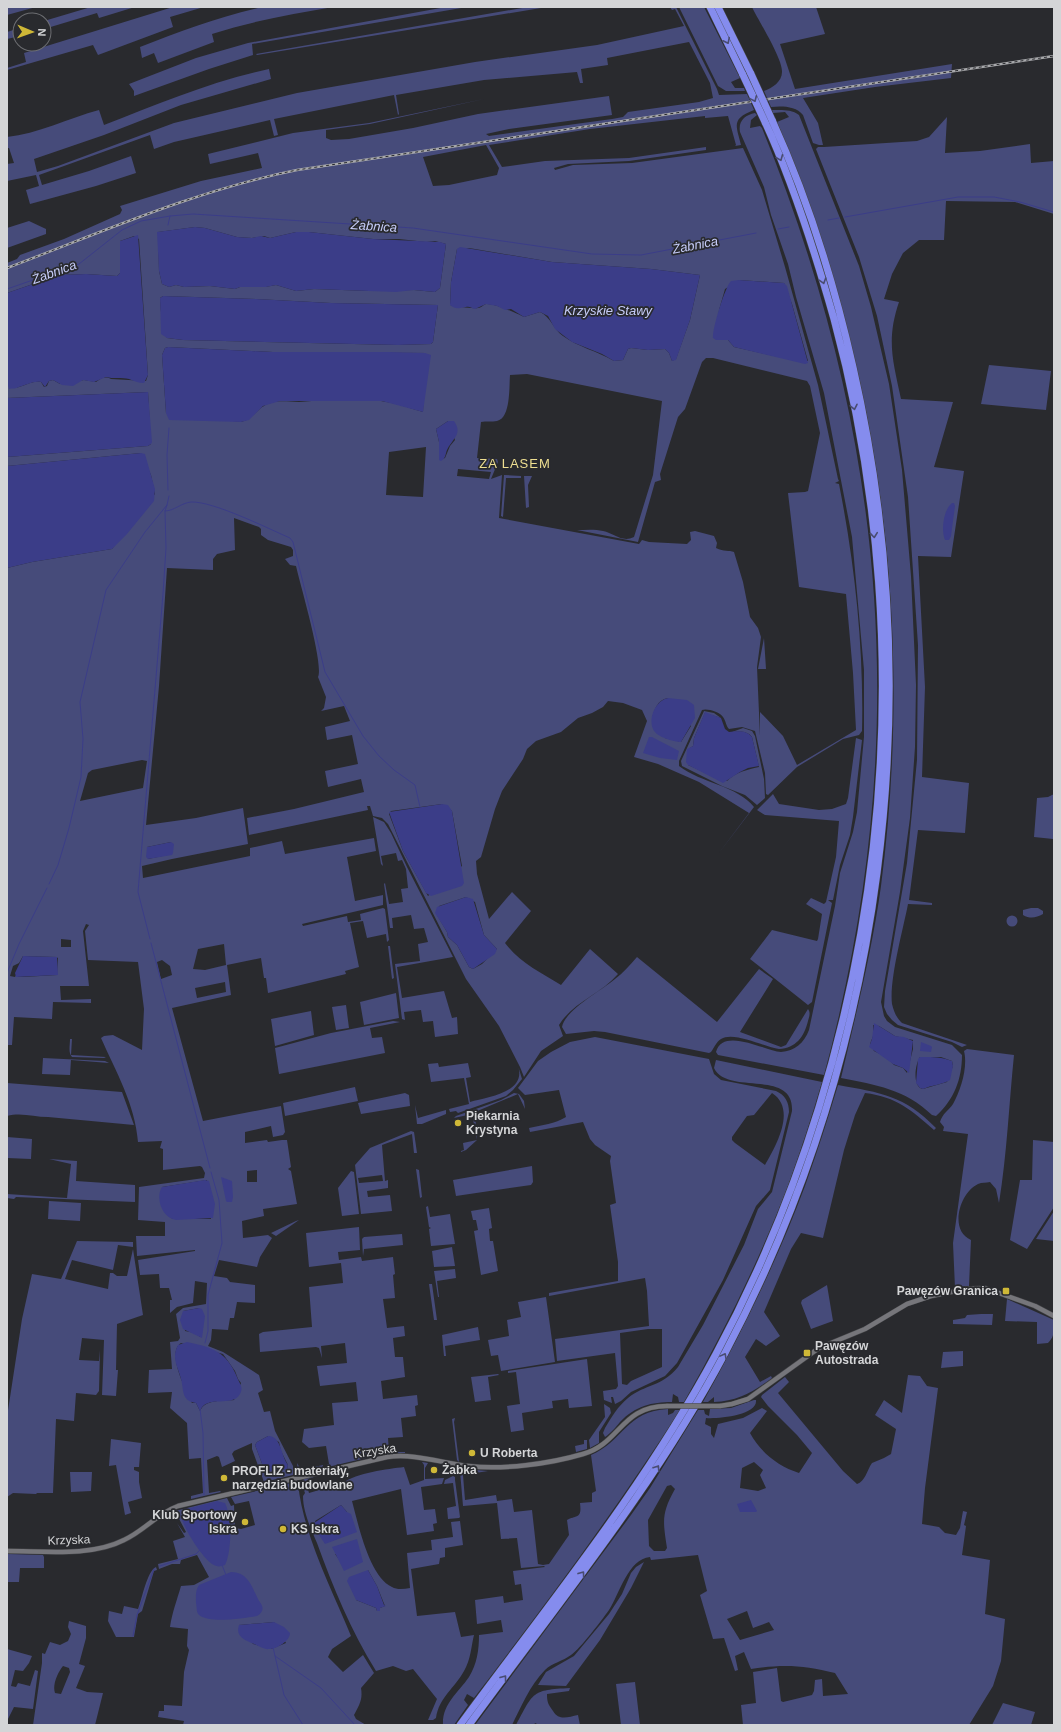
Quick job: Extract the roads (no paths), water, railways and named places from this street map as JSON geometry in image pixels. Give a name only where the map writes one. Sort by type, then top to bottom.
[{"type":"highway","points":[[710,7],[747,75]]},
{"type":"highway","points":[[460,1725],[478,1707],[584,1571],[647,1484],[693,1410],[734,1337],[778,1241],[816,1140],[845,1045],[866,949],[882,843],[889,744],[890,685],[888,615],[878,506],[860,397],[838,307],[804,201],[718,7]]},
{"type":"highway","points":[[469,1725],[478,1707]]},
{"type":"street","name":"Krzyska","points":[[7,1551],[86,1551],[100,1549],[124,1540],[143,1529],[166,1512],[184,1504],[387,1457],[405,1456],[468,1466],[497,1468],[577,1456],[601,1446],[625,1421],[635,1414],[652,1407],[720,1406],[748,1399],[819,1348],[865,1329],[907,1304],[931,1296],[966,1288],[985,1288],[1035,1306],[1054,1316]]},
{"type":"water","points":[[195,227],[205,228],[237,237],[252,238],[261,236],[270,238],[296,232],[309,232],[373,239],[440,242],[446,244],[440,288],[435,292],[414,290],[396,292],[314,289],[296,291],[276,285],[266,287],[240,287],[235,289],[210,286],[184,287],[176,285],[169,287],[162,284],[159,271],[157,232]]},
{"type":"water","points":[[138,235],[148,375],[144,383],[126,378],[106,377],[94,382],[83,380],[73,386],[62,385],[53,380],[49,381],[45,387],[41,382],[38,382],[9,389],[7,382],[7,293],[59,275],[86,274],[117,276],[120,273],[120,241]]},
{"type":"water","name":"Krzyskie Stawy","points":[[460,247],[552,262],[651,269],[700,275],[690,320],[676,360],[672,361],[669,353],[665,349],[648,350],[631,348],[628,349],[623,360],[614,361],[602,354],[572,342],[555,329],[548,316],[540,312],[524,317],[511,309],[505,310],[497,306],[486,304],[475,309],[469,307],[452,307],[450,305],[451,282],[457,249]]},
{"type":"water","points":[[739,280],[784,283],[787,286],[808,363],[805,364],[734,347],[728,340],[716,340],[713,338],[722,299],[728,285],[731,281]]},
{"type":"water","points":[[163,296],[331,303],[438,305],[433,342],[431,344],[398,345],[183,340],[167,338],[161,334],[160,298]]},
{"type":"water","points":[[165,348],[273,352],[425,353],[431,355],[423,412],[382,401],[280,401],[263,406],[249,420],[241,422],[169,420],[166,413],[162,355]]},
{"type":"water","points":[[148,392],[152,442],[148,446],[7,457],[7,398]]},
{"type":"water","points":[[448,421],[454,421],[458,429],[456,436],[447,450],[445,458],[441,461],[439,460],[439,442],[436,429]]},
{"type":"water","points":[[141,453],[145,454],[155,489],[154,501],[127,534],[112,549],[32,562],[7,568],[7,466]]},
{"type":"water","points":[[952,503],[954,503],[955,506],[951,536],[949,540],[945,540],[943,531],[945,515]]},
{"type":"water","points":[[668,698],[687,700],[694,705],[695,718],[681,742],[661,737],[653,729],[652,715],[654,710],[660,702]]},
{"type":"water","points":[[705,712],[721,718],[725,729],[729,732],[735,731],[747,733],[752,737],[759,766],[748,768],[723,783],[688,765],[686,762],[687,749],[693,746],[694,738]]},
{"type":"water","points":[[649,737],[652,737],[679,751],[677,760],[660,758],[643,753]]},
{"type":"water","points":[[442,804],[448,805],[452,811],[464,883],[462,886],[431,896],[426,893],[403,851],[389,812]]},
{"type":"water","points":[[171,842],[174,844],[172,855],[148,859],[146,857],[147,847]]},
{"type":"water","points":[[466,897],[473,899],[484,935],[497,949],[495,954],[473,969],[469,967],[457,945],[448,937],[447,932],[435,913],[437,907]]},
{"type":"water","points":[[23,956],[57,957],[58,975],[16,977],[15,973]]},
{"type":"water","points":[[874,1023],[895,1036],[904,1037],[913,1041],[909,1073],[869,1047],[872,1039]]},
{"type":"water","points":[[921,1042],[932,1047],[931,1052],[920,1051]]},
{"type":"water","points":[[920,1057],[934,1057],[952,1061],[953,1066],[950,1080],[923,1089],[920,1088],[916,1083],[918,1059]]},
{"type":"water","points":[[221,1177],[232,1181],[232,1202],[226,1201]]},
{"type":"water","points":[[205,1180],[209,1181],[215,1204],[213,1218],[176,1220],[167,1216],[161,1207],[159,1197],[162,1187]]},
{"type":"water","points":[[199,1308],[202,1309],[205,1316],[202,1338],[183,1329],[180,1320],[183,1311]]},
{"type":"water","points":[[187,1342],[204,1346],[218,1352],[223,1356],[233,1369],[241,1387],[241,1392],[237,1398],[208,1403],[203,1406],[200,1411],[196,1403],[191,1402],[185,1397],[175,1354],[178,1345]]},
{"type":"water","points":[[268,1436],[276,1439],[278,1442],[288,1465],[287,1469],[273,1471],[264,1469],[255,1445],[257,1442]]},
{"type":"water","points":[[751,1500],[757,1511],[740,1512],[737,1504]]},
{"type":"water","points":[[217,1501],[225,1503],[230,1525],[229,1551],[225,1565],[220,1566],[212,1564],[198,1549],[189,1535],[181,1516],[186,1509]]},
{"type":"water","points":[[341,1505],[351,1514],[357,1532],[325,1544],[317,1532],[314,1523]]},
{"type":"water","points":[[357,1539],[363,1562],[344,1571],[332,1547]]},
{"type":"water","points":[[368,1570],[377,1586],[384,1605],[386,1606],[380,1608],[380,1611],[377,1611],[376,1608],[356,1600],[347,1581],[349,1577]]},
{"type":"water","points":[[231,1572],[242,1575],[249,1581],[262,1606],[259,1615],[219,1620],[204,1618],[199,1615],[197,1611],[196,1596],[199,1585]]},
{"type":"water","points":[[274,1622],[284,1627],[290,1633],[288,1639],[276,1648],[262,1648],[242,1638],[238,1632],[239,1625]]},
{"type":"waterway","name":"Żabnica","points":[[845,217],[958,197],[994,197],[1020,202],[1054,212]]},
{"type":"waterway","name":"Żabnica","points":[[7,289],[79,264],[122,230],[141,221],[193,214],[413,228],[592,254],[641,255],[756,233]]},
{"type":"waterway","points":[[168,225],[170,216]]},
{"type":"waterway","name":"Żabnica","points":[[828,220],[839,218]]},
{"type":"waterway","name":"Żabnica","points":[[778,229],[789,227]]},
{"type":"waterway","points":[[168,490],[167,455],[169,428]]},
{"type":"waterway","points":[[49,884],[58,865],[69,828],[81,777],[83,739],[80,702],[106,590],[145,532],[167,505],[169,496]]},
{"type":"waterway","points":[[165,511],[191,502],[201,503],[226,510],[290,538],[293,542],[325,672],[363,736],[379,756],[394,770],[415,785],[420,807]]},
{"type":"waterway","points":[[150,939],[138,892],[163,594],[166,548],[165,511],[167,505]]},
{"type":"waterway","points":[[7,973],[19,944],[47,888]]},
{"type":"waterway","points":[[151,943],[210,1168]]},
{"type":"waterway","points":[[205,1343],[208,1331],[208,1295],[222,1243],[219,1200],[211,1172]]},
{"type":"waterway","points":[[200,1409],[203,1433],[204,1495]]},
{"type":"waterway","points":[[160,1566],[196,1554],[201,1549]]},
{"type":"waterway","points":[[222,1565],[226,1575]]},
{"type":"waterway","points":[[133,1636],[137,1615],[154,1569]]},
{"type":"waterway","points":[[273,1647],[275,1656],[321,1688],[355,1725]]},
{"type":"waterway","points":[[275,1656],[284,1695],[303,1725]]},
{"type":"railway","points":[[7,268],[114,226],[186,200],[260,178],[297,170],[1054,56]]},
{"type":"place","name":"Piekarnia Krystyna","points":[[458,1123]]},
{"type":"place","name":"Pawęzów Granica","points":[[1006,1291]]},
{"type":"place","name":"Pawęzów Autostrada","points":[[807,1353]]},
{"type":"place","name":"U Roberta","points":[[472,1453]]},
{"type":"place","name":"Żabka","points":[[434,1470]]},
{"type":"place","name":"PROFLIZ - materiały, narzędzia budowlane","points":[[224,1478]]},
{"type":"place","name":"Klub Sportowy Iskra","points":[[245,1522]]},
{"type":"place","name":"KS Iskra","points":[[283,1529]]},
{"type":"district","name":"ZA LASEM","points":[[515,463]]}]
